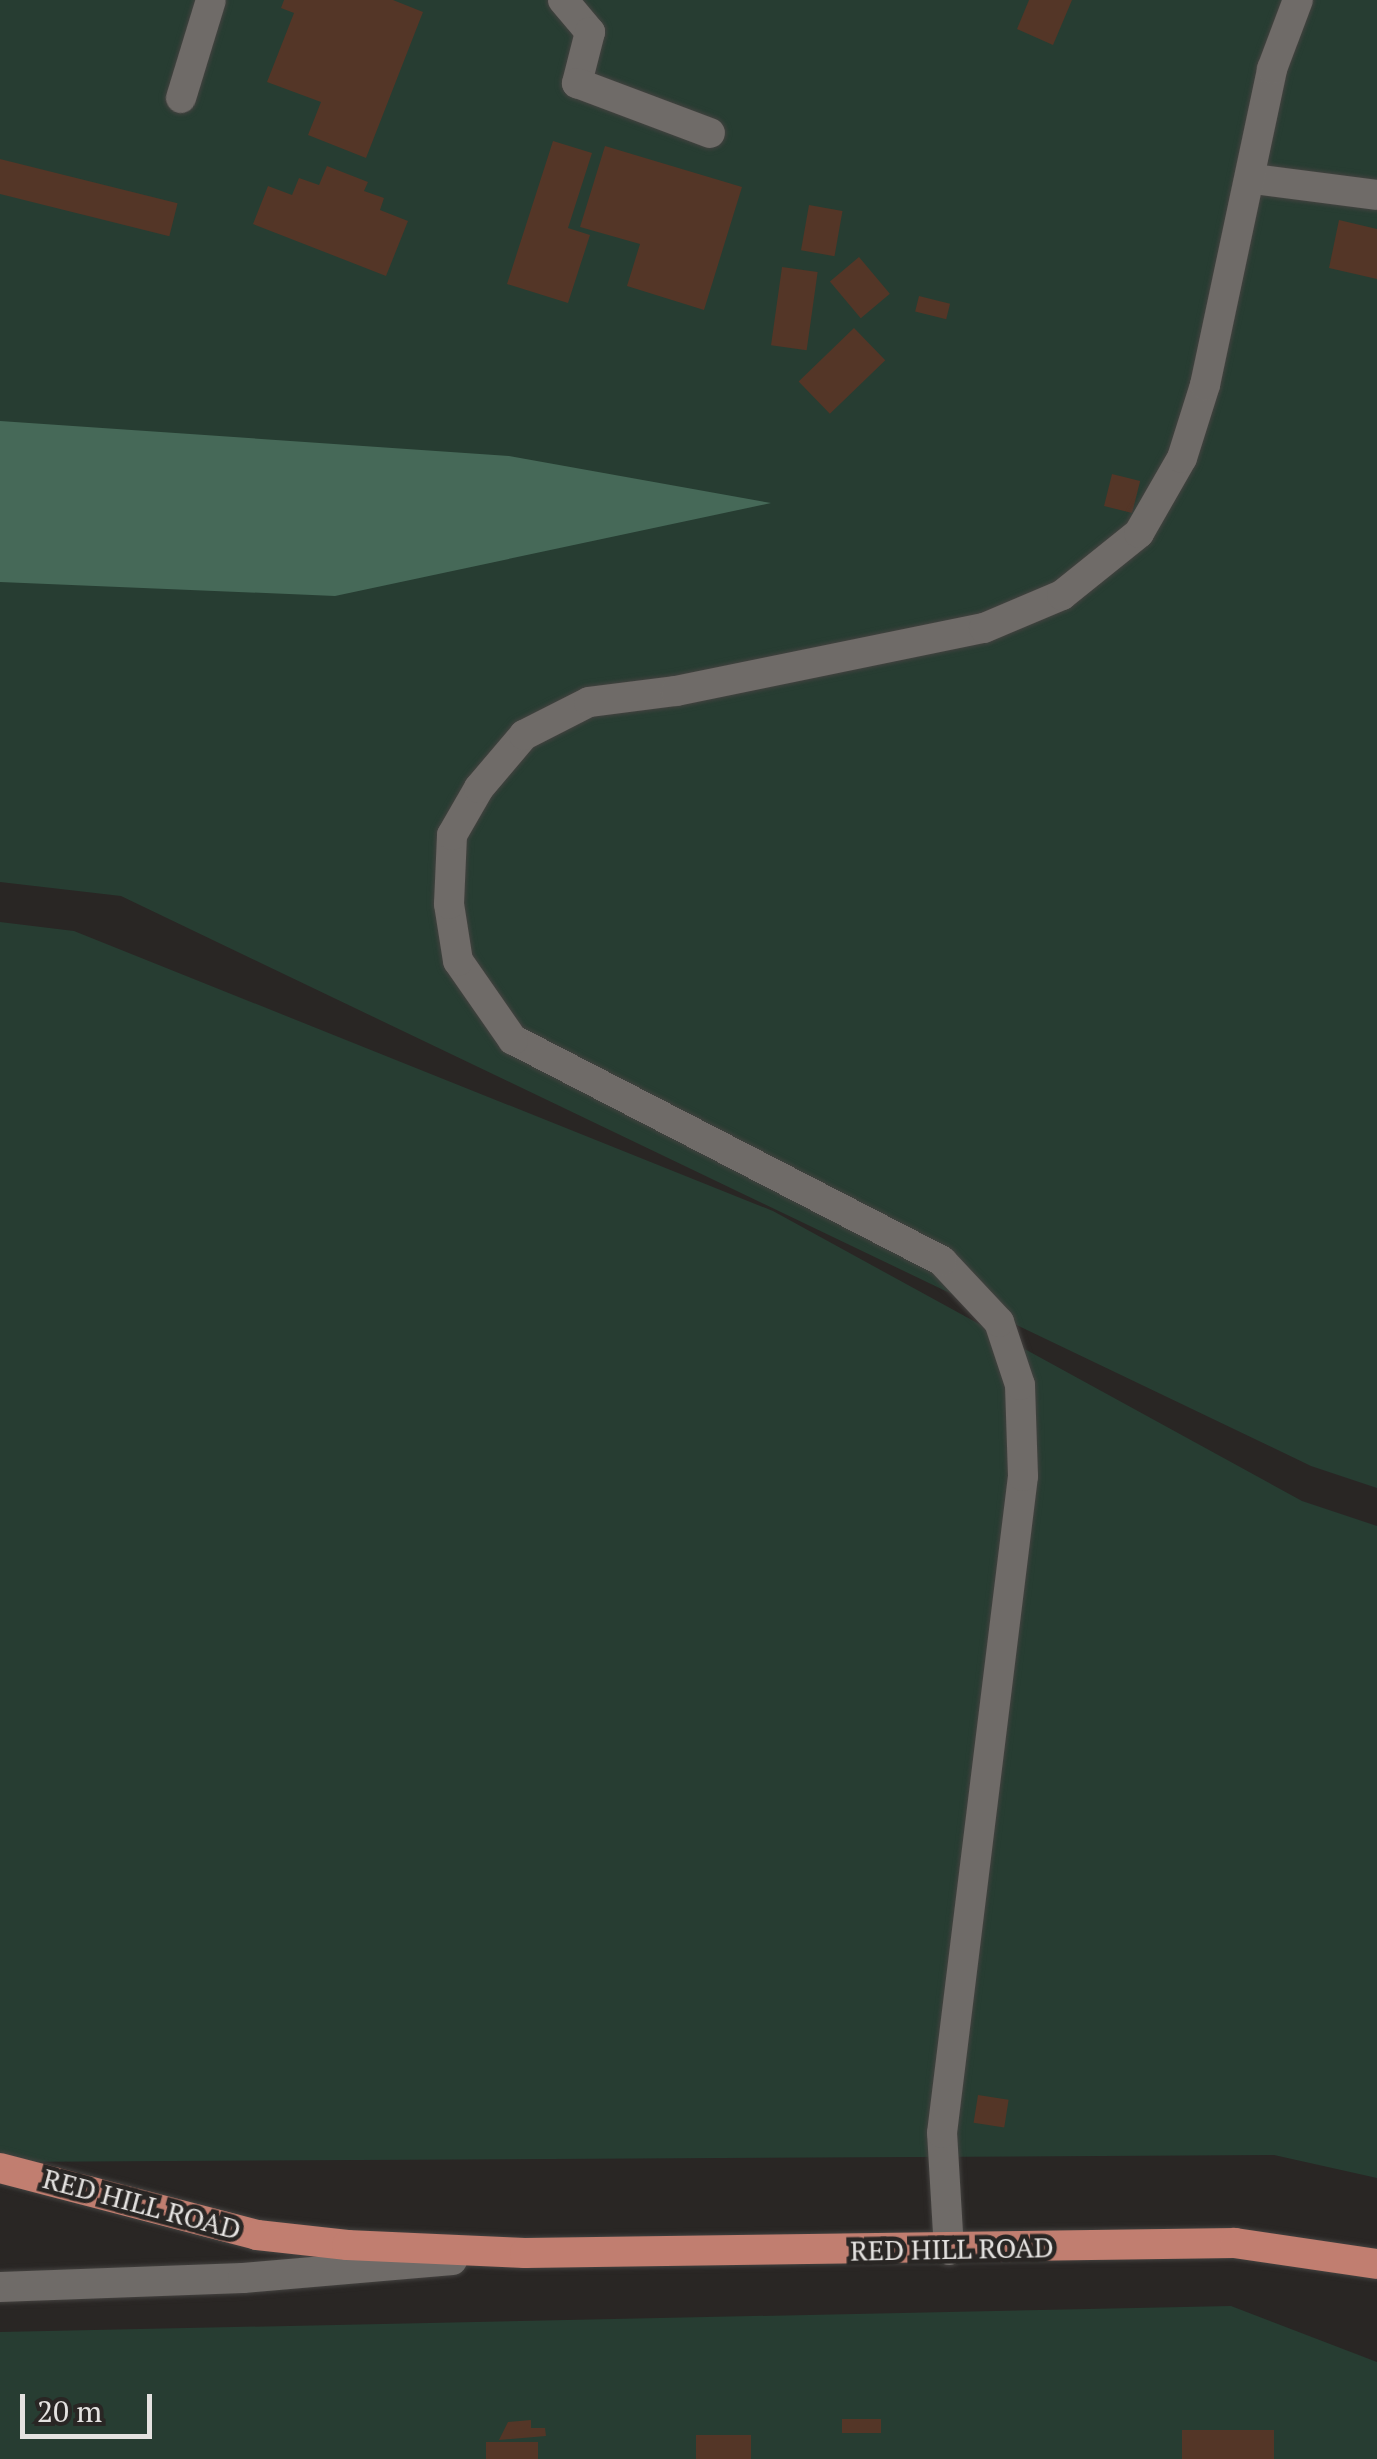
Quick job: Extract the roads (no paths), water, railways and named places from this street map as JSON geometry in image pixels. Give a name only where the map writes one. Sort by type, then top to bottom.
[{"type":"main road","name":"RED HILL ROAD","points":[[0,2168],[258,2235],[525,2254],[1234,2243],[1377,2264]]},
{"type":"street","points":[[181,98],[211,0]]},
{"type":"street","points":[[563,0],[590,32],[577,83],[710,133]]},
{"type":"street","points":[[949,2250],[942,2133],[1023,1476],[1020,1385],[999,1322],[942,1260],[513,1040],[458,962],[449,904],[452,835],[479,788],[524,734],[589,702],[676,692],[984,628],[1062,595],[1139,534],[1182,458],[1254,178],[1272,69],[1298,0]]},
{"type":"street","points":[[1254,178],[1377,195]]},
{"type":"street","name":"RED HILL ROAD","points":[[0,2288],[243,2278],[525,2254]]}]
